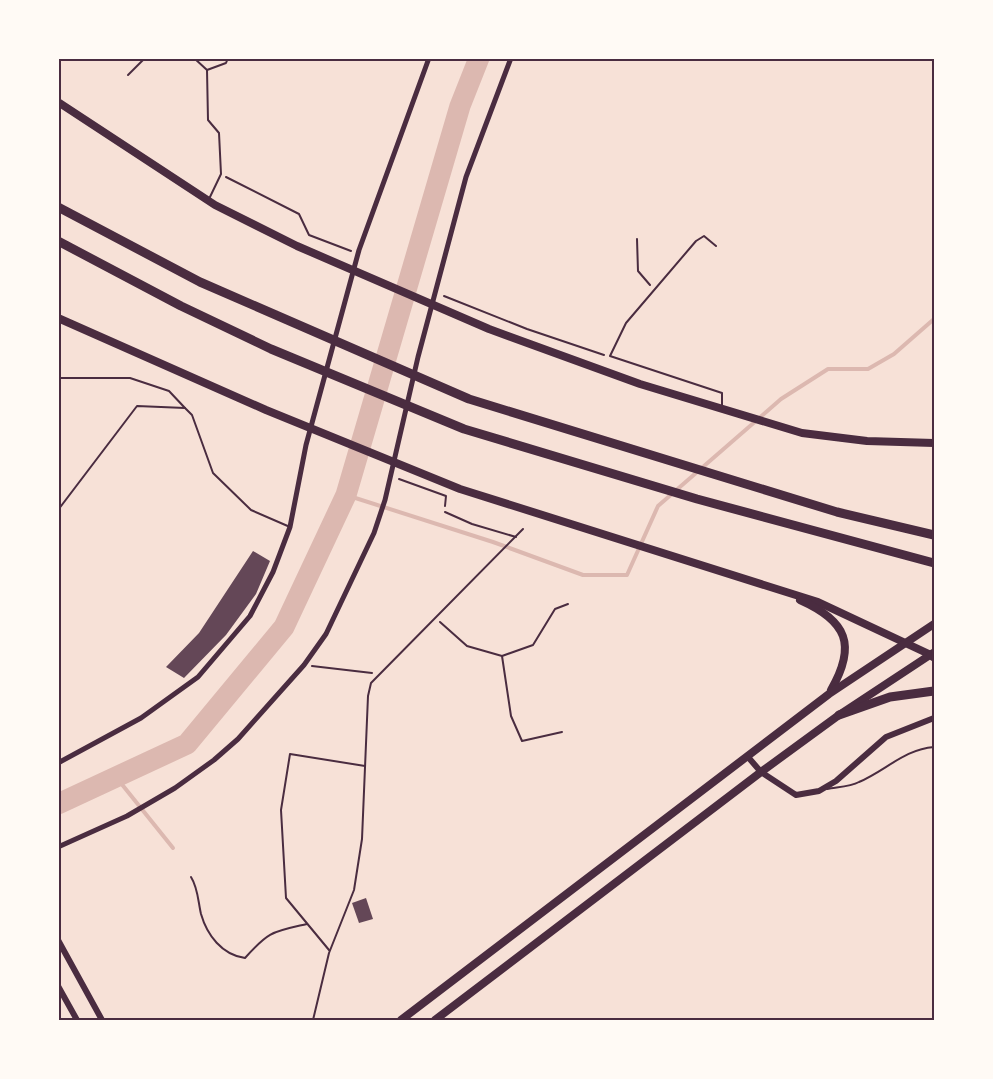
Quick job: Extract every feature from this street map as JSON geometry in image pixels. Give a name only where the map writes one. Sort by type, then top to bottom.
[{"type":"highway","points":[[58,207],[200,282],[469,399],[837,512],[934,535]]},
{"type":"highway","points":[[58,241],[181,306],[271,349],[465,429],[675,492],[931,562]]},
{"type":"highway","points":[[839,715],[890,697],[934,691]]},
{"type":"main road","points":[[58,96],[99,129]]},
{"type":"main road","points":[[58,102],[209,201],[297,246],[489,329],[640,384],[802,433],[856,440],[934,443]]},
{"type":"main road","points":[[58,318],[266,410],[460,489],[749,578],[818,602],[933,655]]},
{"type":"main road","points":[[749,578],[830,616],[844,635],[847,654],[842,671],[830,694]]},
{"type":"main road","points":[[401,1020],[830,694],[934,624]]},
{"type":"main road","points":[[435,1020],[761,772],[839,715],[933,655]]},
{"type":"street","points":[[58,763],[141,718],[198,677],[250,616],[273,572],[290,527],[306,445],[359,250],[429,58]]},
{"type":"street","points":[[58,847],[127,816],[175,788],[214,760],[238,739],[304,665],[326,634],[379,520],[466,177],[511,58]]},
{"type":"street","points":[[748,757],[761,772],[796,795],[819,791],[836,781],[886,737],[934,718]]},
{"type":"street","points":[[58,940],[101,1018]]},
{"type":"street","points":[[58,986],[77,1020]]},
{"type":"lane","points":[[128,75],[145,58]]},
{"type":"lane","points":[[194,58],[207,70],[208,120],[219,133],[221,174],[209,201]]},
{"type":"lane","points":[[207,70],[226,63],[228,58]]},
{"type":"lane","points":[[716,246],[704,236],[696,241],[626,323],[610,356],[722,393],[722,408]]},
{"type":"lane","points":[[58,378],[130,378],[169,391],[192,415],[213,473],[251,510],[290,527]]},
{"type":"lane","points":[[58,510],[137,405],[185,408]]},
{"type":"lane","points":[[445,512],[472,524],[516,537]]},
{"type":"lane","points":[[313,1020],[330,951],[354,890],[362,839],[368,696],[371,683],[523,529]]},
{"type":"lane","points":[[819,791],[858,783],[890,763],[923,748],[934,747]]},
{"type":"lane","points":[[330,951],[286,898],[281,810],[290,754],[365,766]]},
{"type":"lane","points":[[191,878],[199,897],[202,915],[213,937],[232,957],[244,958],[264,936],[272,932],[307,924]]},
{"type":"path","points":[[221,174],[299,214],[309,235],[350,252],[354,243]]},
{"type":"path","points":[[637,239],[638,271],[654,290]]},
{"type":"path","points":[[436,292],[538,333],[610,356]]},
{"type":"path","points":[[392,476],[446,496],[445,512]]},
{"type":"path","points":[[435,618],[467,646],[502,656],[533,645],[555,609],[568,604]]},
{"type":"path","points":[[502,656],[511,716],[522,741],[562,732]]},
{"type":"path","points":[[304,665],[381,674]]},
{"type":"building","points":[[253,551],[270,561],[256,594],[226,635],[184,678],[166,667],[199,633]]},
{"type":"building","points":[[366,898],[373,919],[359,923],[352,903]]},
{"type":"waterway","points":[[58,804],[187,744],[284,627],[346,495],[460,106],[479,58]]},
{"type":"waterway","points":[[346,495],[493,542],[583,575],[627,575],[658,506],[781,399],[828,369],[868,369],[894,354],[934,319]]},
{"type":"waterway","points":[[116,777],[173,848]]}]
